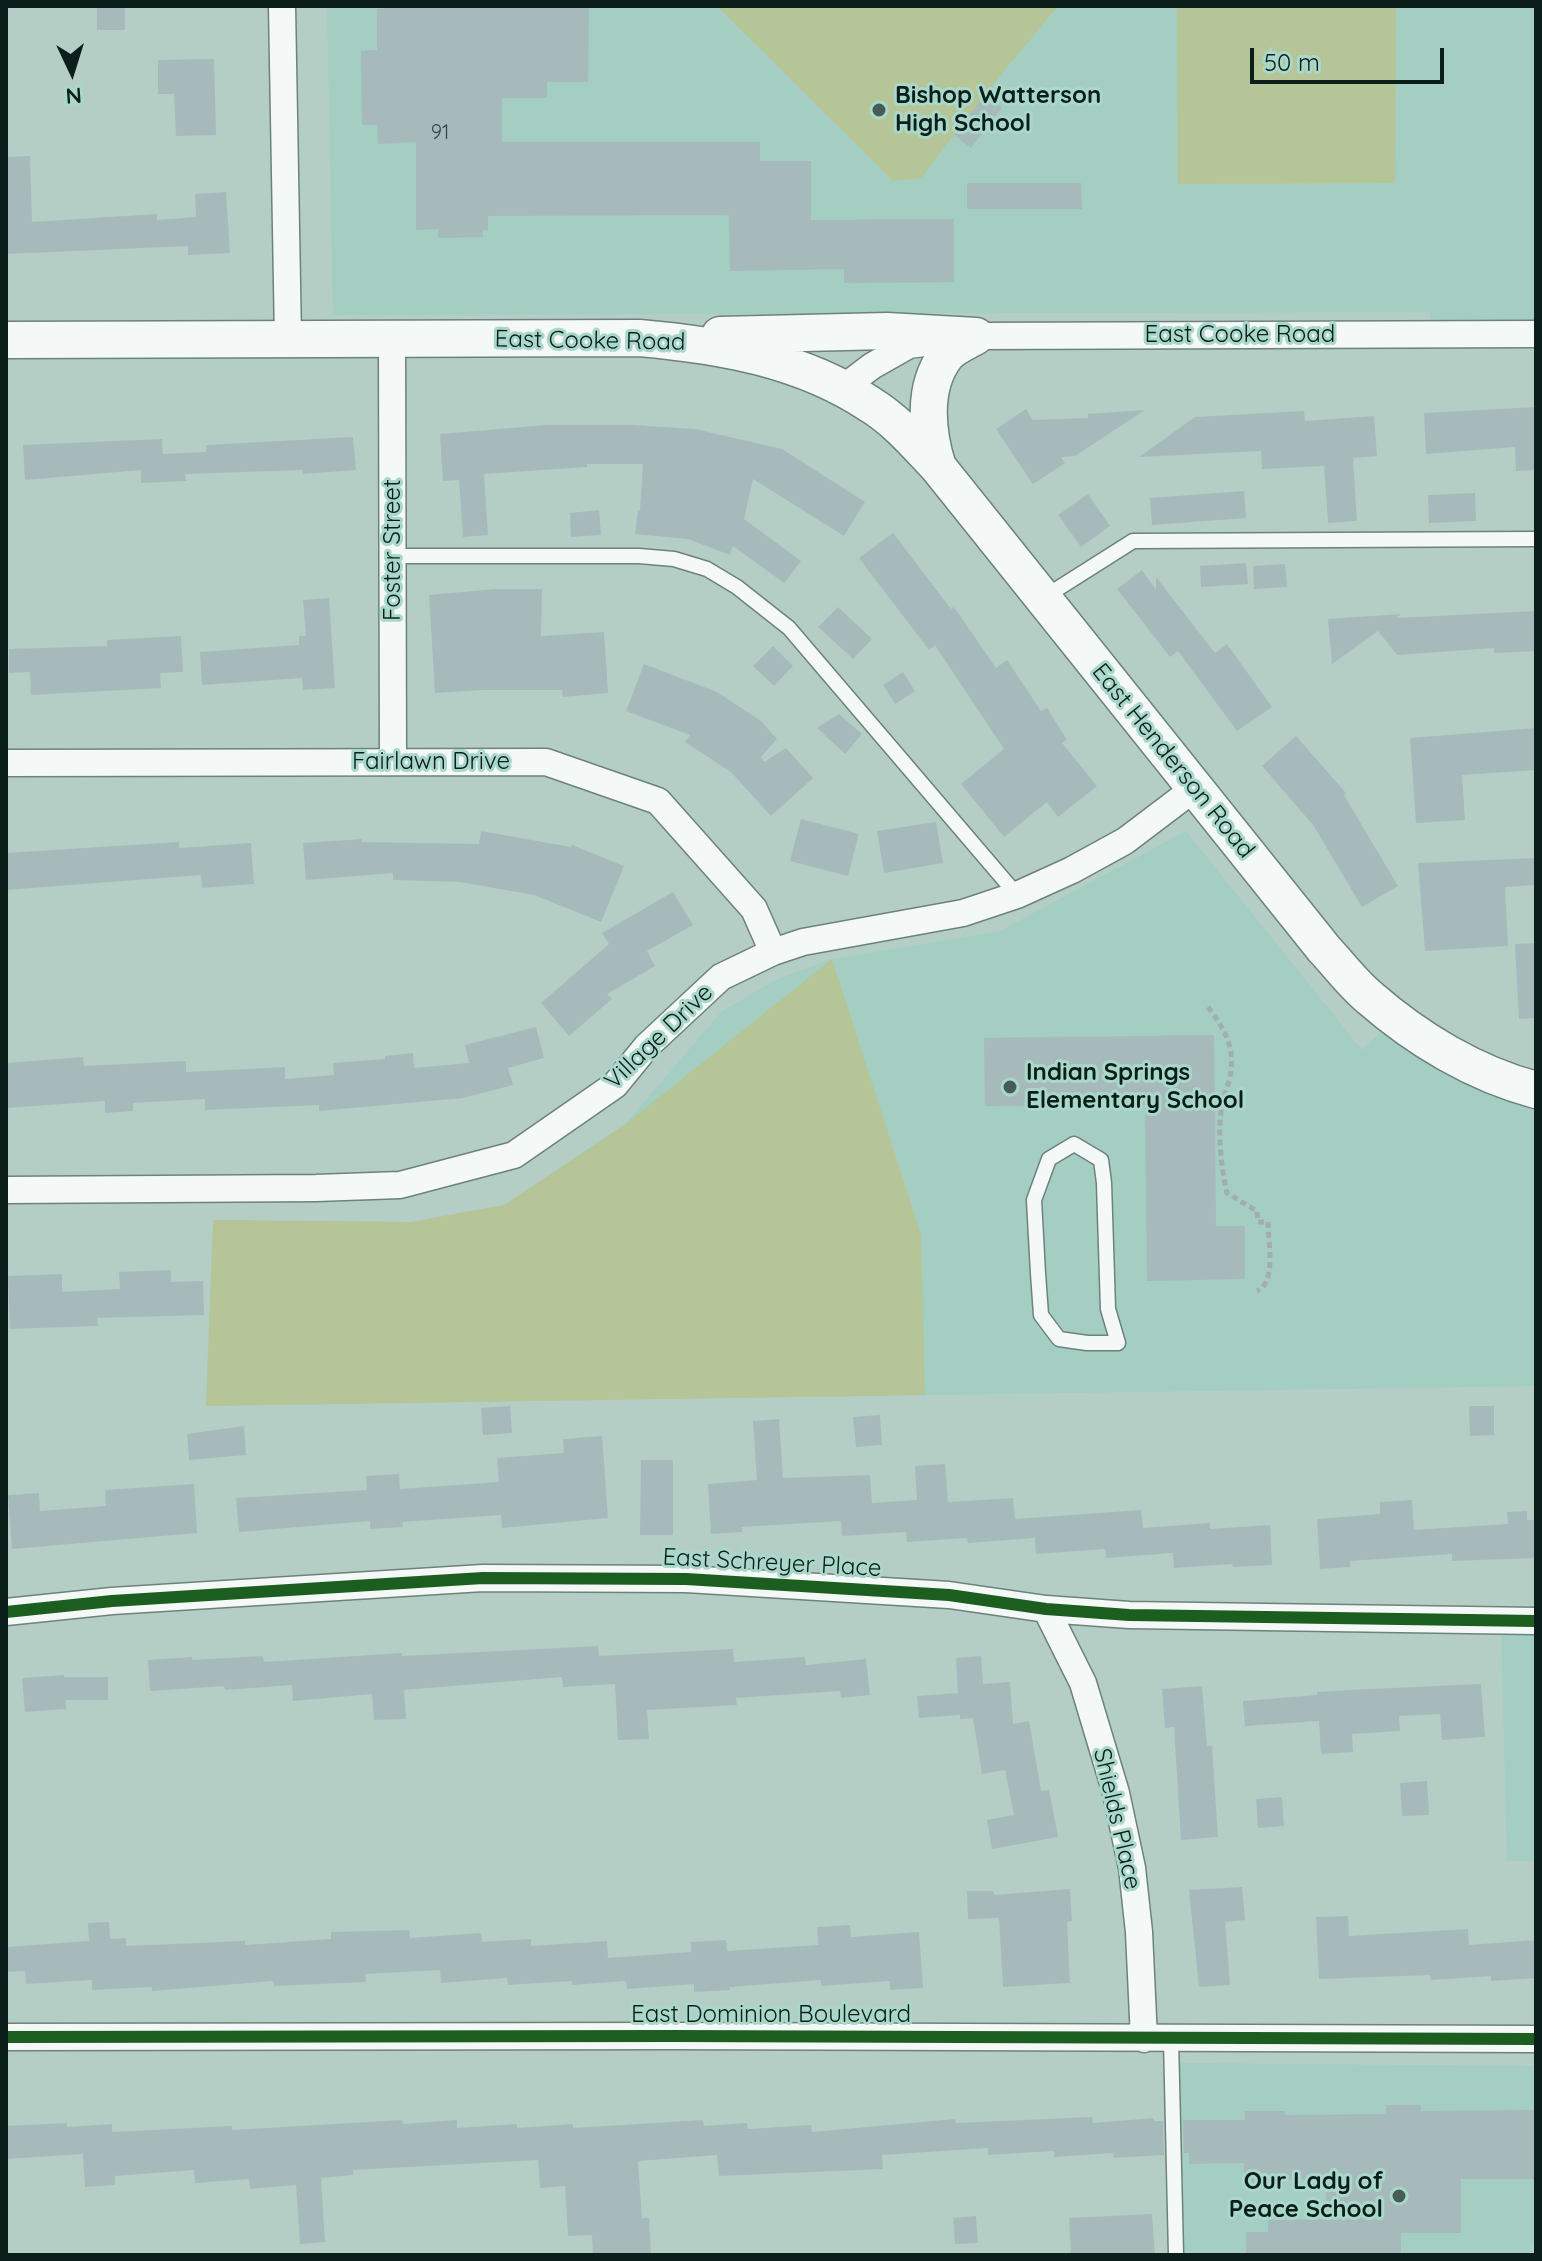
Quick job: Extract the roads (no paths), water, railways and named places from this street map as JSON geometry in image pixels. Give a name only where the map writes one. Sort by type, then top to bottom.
[{"type":"main road","points":[[639,338],[828,331],[976,336]]},
{"type":"main road","points":[[938,467],[931,445],[929,422],[930,399],[936,376],[946,355],[976,336]]},
{"type":"main road","name":"East Cooke Road","points":[[6,340],[639,338],[709,344],[778,361],[843,388]]},
{"type":"main road","name":"East Henderson Road","points":[[843,388],[873,405],[896,424],[938,467],[1324,949],[1367,996],[1402,1025],[1448,1054],[1536,1090]]},
{"type":"street","points":[[282,6],[288,339]]},
{"type":"street","name":"East Cooke Road","points":[[843,388],[872,366],[909,345],[976,336],[1536,334]]},
{"type":"street","name":"Foster Street","points":[[392,339],[393,762]]},
{"type":"street","name":"Fairlawn Drive","points":[[6,763],[546,762],[658,801],[754,909],[773,952]]},
{"type":"street","name":"Village Drive","points":[[6,1190],[400,1185],[514,1155],[615,1085],[647,1046],[721,977],[773,952],[839,935],[963,913],[1017,895],[1125,841],[1195,788]]},
{"type":"street","name":"East Schreyer Place","points":[[6,1612],[112,1601],[483,1578],[686,1579],[949,1595],[1046,1609],[1184,1617],[1536,1621]]},
{"type":"street","name":"Shields Place","points":[[1046,1609],[1083,1683],[1116,1793],[1132,1868],[1139,1932],[1144,2039]]},
{"type":"street","name":"East Dominion Boulevard","points":[[6,2037],[1536,2039]]},
{"type":"lane","points":[[1042,598],[1133,541],[1536,539]]},
{"type":"lane","points":[[393,556],[639,556],[674,559],[707,569],[737,587],[789,628],[1017,895]]},
{"type":"lane","points":[[1074,1144],[1101,1160],[1108,1309],[1118,1343],[1059,1339],[1041,1315],[1034,1200],[1049,1159],[1074,1144]]},
{"type":"lane","points":[[1171,2039],[1176,2255]]},
{"type":"place","name":"Bishop Watterson High School","points":[[879,110]]},
{"type":"place","name":"Indian Springs Elementary School","points":[[1010,1087]]},
{"type":"place","name":"Our Lady of Peace School","points":[[1399,2196]]}]
